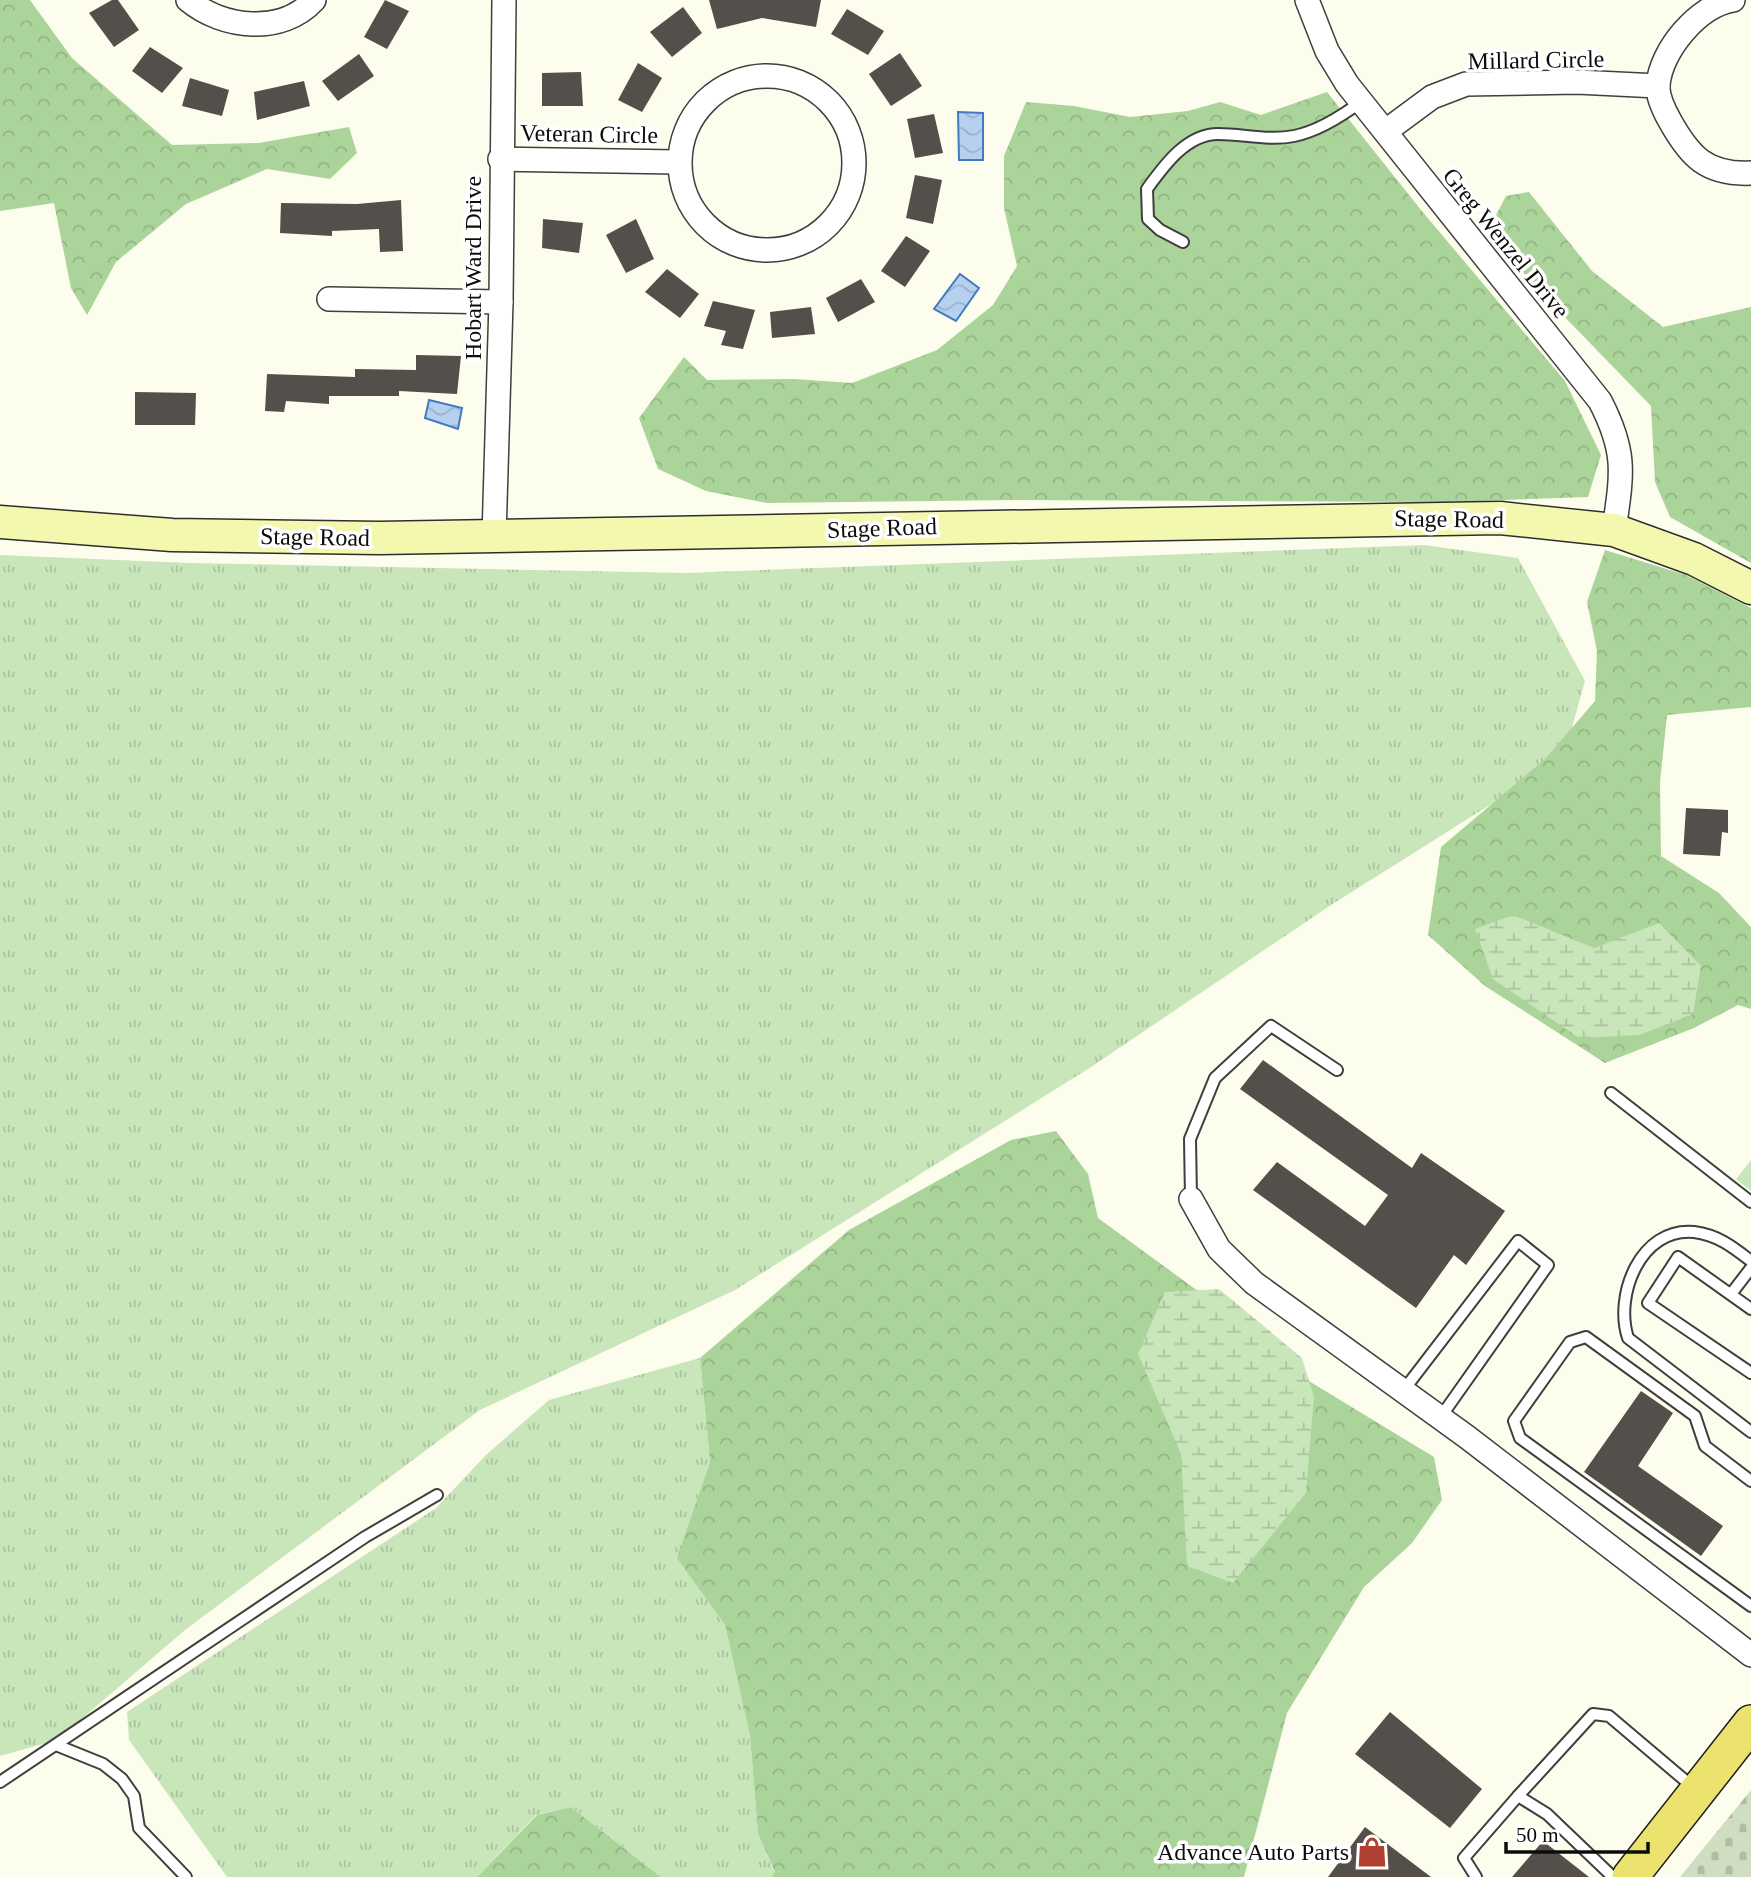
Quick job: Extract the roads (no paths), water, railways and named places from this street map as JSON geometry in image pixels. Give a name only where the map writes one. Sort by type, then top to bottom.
[{"type":"main road","points":[[1630,1877],[1751,1723]]},
{"type":"street","points":[[188,0],[211,14],[250,24],[267,24],[292,18],[314,0]]},
{"type":"street","name":"Hobart Ward Drive","points":[[494,537],[501,302],[500,159],[504,0]]},
{"type":"street","name":"Greg Wenzel Drive","points":[[1307,0],[1328,51],[1362,102],[1424,184],[1600,401],[1615,429],[1622,455],[1614,530]]},
{"type":"street","points":[[1733,0],[1713,6],[1681,31],[1658,86],[1666,114],[1686,150],[1702,163],[1721,170],[1751,173]]},
{"type":"street","points":[[745,78],[787,79],[811,89],[834,104],[849,130],[853,149],[853,173],[845,201],[832,222],[809,240],[768,249],[748,247],[712,231],[695,215],[678,179],[677,162],[688,131],[700,109],[713,96],[745,78]]},
{"type":"street","name":"Millard Circle","points":[[1386,131],[1432,97],[1466,84],[1577,82],[1658,86]]},
{"type":"street","name":"Veteran Circle","points":[[500,159],[677,162]]},
{"type":"street","points":[[329,299],[501,302]]},
{"type":"street","name":"Stage Road","points":[[0,522],[172,535],[494,537],[1419,517],[1500,518],[1614,530],[1682,554],[1751,589]]},
{"type":"street","points":[[1191,1199],[1219,1249],[1234,1266],[1751,1654]]},
{"type":"lane","points":[[1183,242],[1148,219],[1147,190],[1180,149],[1214,134],[1263,138],[1294,136],[1340,118],[1362,102]]},
{"type":"lane","points":[[1191,1199],[1190,1139],[1215,1077],[1271,1026],[1337,1070]]},
{"type":"lane","points":[[1611,1093],[1751,1202]]},
{"type":"lane","points":[[1751,1261],[1721,1238],[1692,1232],[1668,1236],[1643,1256],[1624,1293],[1622,1320],[1628,1338],[1751,1432]]},
{"type":"lane","points":[[1403,1391],[1518,1241],[1548,1265],[1440,1418]]},
{"type":"lane","points":[[1751,1309],[1678,1257],[1648,1303],[1751,1374]]},
{"type":"lane","points":[[1731,1294],[1751,1268]]},
{"type":"lane","points":[[1751,1481],[1705,1446],[1695,1416],[1586,1337],[1570,1342],[1514,1421],[1520,1437],[1751,1606]]},
{"type":"lane","points":[[0,1782],[365,1537],[437,1495]]},
{"type":"lane","points":[[1476,1877],[1464,1858],[1593,1714],[1609,1716],[1699,1791]]},
{"type":"lane","points":[[56,1745],[103,1764],[122,1780],[134,1796],[139,1828],[186,1877]]},
{"type":"lane","points":[[1518,1796],[1547,1814],[1613,1877]]},
{"type":"water","points":[[958,112],[983,113],[983,160],[959,160]]},
{"type":"water","points":[[960,274],[979,288],[956,321],[934,309]]},
{"type":"water","points":[[429,400],[462,408],[458,429],[425,418]]},
{"type":"place","name":"Advance Auto Parts","points":[[1372,1852]]}]
